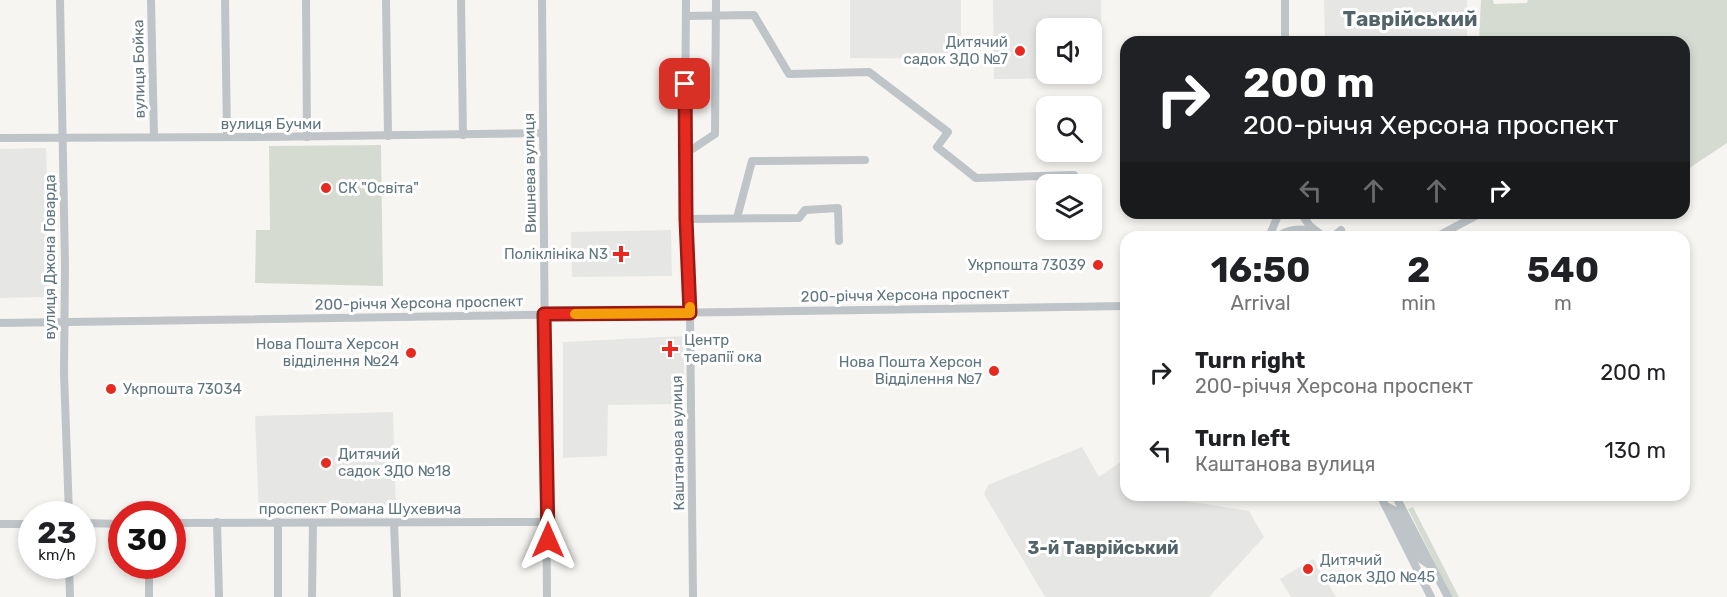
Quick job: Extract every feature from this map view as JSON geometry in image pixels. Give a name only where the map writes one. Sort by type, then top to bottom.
[{"type":"street","name":"вулиця Джона Говарда","points":[[60,0],[64,374],[69,501]]},
{"type":"street","name":"вулиця Бойка","points":[[151,0],[153,137]]},
{"type":"street","points":[[225,0],[227,137]]},
{"type":"street","points":[[306,0],[308,137]]},
{"type":"street","points":[[386,0],[388,136]]},
{"type":"street","points":[[461,0],[463,135]]},
{"type":"street","name":"Вишнева вулиця","points":[[542,0],[548,597]]},
{"type":"street","name":"Каштанова вулиця","points":[[686,0],[685,154],[690,313],[693,597]]},
{"type":"street","points":[[685,154],[715,134],[716,0]]},
{"type":"street","points":[[1285,0],[1285,36]]},
{"type":"street","points":[[686,15],[754,15],[789,74],[869,72],[948,132],[937,147],[976,178],[1036,176]]},
{"type":"street","name":"вулиця Бучми","points":[[0,138],[308,137],[543,133]]},
{"type":"street","points":[[737,218],[752,161],[865,160]]},
{"type":"street","points":[[686,219],[799,218],[805,210],[838,208],[839,241]]},
{"type":"street","points":[[1305,219],[1316,231]]},
{"type":"street","points":[[1447,231],[1470,219]]},
{"type":"street","points":[[1290,231],[1295,229],[1310,231]]},
{"type":"street","name":"200-річчя Херсона проспект","points":[[0,323],[1120,306]]},
{"type":"street","points":[[1383,501],[1431,597]]},
{"type":"street","points":[[1385,505],[1386,501]]},
{"type":"street","points":[[1398,501],[1448,597]]},
{"type":"street","points":[[1385,505],[1395,511],[1419,558],[1433,568]]},
{"type":"street","points":[[217,522],[219,597]]},
{"type":"street","points":[[278,522],[278,597]]},
{"type":"street","name":"проспект Романа Шухевича","points":[[186,523],[548,522]]},
{"type":"street","points":[[312,597],[313,523]]},
{"type":"street","points":[[394,523],[397,597]]},
{"type":"street","points":[[0,524],[18,524]]},
{"type":"street","points":[[69,579],[70,597]]},
{"type":"street","points":[[149,579],[149,597]]},
{"type":"shaded area","points":[[850,0],[961,0],[961,59],[850,58]]},
{"type":"shaded area","name":"Дитячий садок ЗДО №7","points":[[993,0],[1101,0],[1101,18],[1036,18],[1036,79],[994,79]]},
{"type":"shaded area","points":[[1324,0],[1467,0],[1467,36],[1325,36]]},
{"type":"shaded area","name":"Таврійський","points":[[1481,0],[1493,0],[1494,4],[1527,3],[1528,0],[1727,0],[1727,143],[1690,168],[1690,36],[1479,36]]},
{"type":"shaded area","name":"СК \"Освіта\"","points":[[381,145],[383,286],[255,283],[256,230],[270,230],[269,146]]},
{"type":"shaded area","points":[[46,148],[51,282],[43,297],[0,298],[0,149]]},
{"type":"shaded area","name":"Поліклініка N3","points":[[671,230],[672,276],[572,277],[571,232]]},
{"type":"shaded area","points":[[683,336],[685,404],[608,405],[607,456],[563,458],[563,342]]},
{"type":"shaded area","name":"Дитячий садок ЗДО №18","points":[[393,412],[396,510],[259,515],[255,416]]},
{"type":"shaded area","points":[[1082,447],[1099,477],[1120,462],[1120,501],[1186,501],[1249,511],[1264,537],[1209,597],[1045,597],[984,494],[988,485]]},
{"type":"shaded area","points":[[1413,507],[1459,597],[1452,597],[1408,509]]},
{"type":"shaded area","name":"Дитячий садок ЗДО №45","points":[[1313,559],[1336,597],[1291,597],[1280,579]]},
{"type":"slow traffic","points":[[575,314],[690,313],[690,307]]},
{"type":"place","name":"Дитячий садок ЗДО №7","points":[[1020,51]]},
{"type":"place","name":"СК \"Освіта\"","points":[[326,188]]},
{"type":"place","name":"Поліклініка N3","points":[[621,254]]},
{"type":"place","name":"Укрпошта 73039","points":[[1098,265]]},
{"type":"place","name":"Центр терапії ока","points":[[670,349]]},
{"type":"place","name":"Нова Пошта Херсон відділення №24","points":[[411,353]]},
{"type":"place","name":"Нова Пошта Херсон Відділення №7","points":[[994,371]]},
{"type":"place","name":"Укрпошта 73034","points":[[111,389]]},
{"type":"place","name":"Дитячий садок ЗДО №18","points":[[326,463]]},
{"type":"place","name":"Дитячий садок ЗДО №45","points":[[1308,569]]},
{"type":"district","name":"Таврійський","points":[[1410,18]]},
{"type":"district","name":"3-й Таврійський","points":[[1103,548]]},
{"type":"route","points":[[548,540],[544,314],[690,313],[686,219],[685,84]]}]
